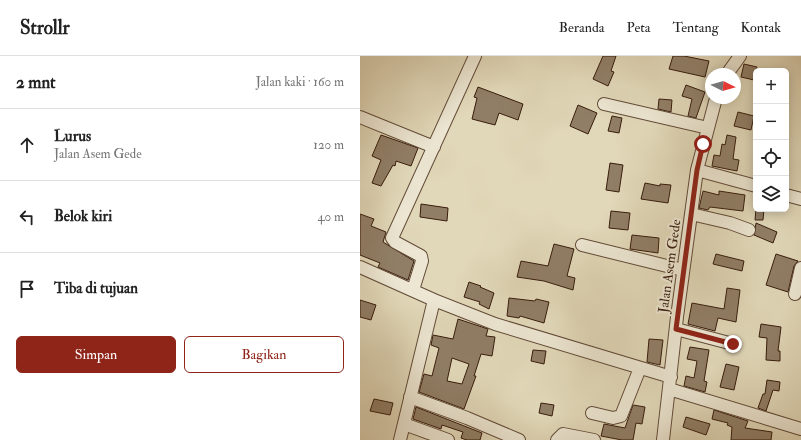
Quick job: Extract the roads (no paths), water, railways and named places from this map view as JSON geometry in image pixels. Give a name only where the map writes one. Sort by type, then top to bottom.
[{"type":"street","points":[[413,290],[422,261],[420,256],[394,242],[392,238],[475,56]]},
{"type":"street","points":[[731,68],[740,56]]},
{"type":"street","points":[[604,104],[708,128]]},
{"type":"street","name":"Jalan Asem Gede","points":[[663,440],[683,270],[697,170],[714,104]]},
{"type":"street","points":[[360,118],[434,147]]},
{"type":"street","points":[[697,170],[753,185]]},
{"type":"street","points":[[789,195],[801,199]]},
{"type":"street","points":[[691,214],[749,230]]},
{"type":"street","points":[[582,245],[683,270]]},
{"type":"street","points":[[360,267],[434,300],[495,324],[671,377]]},
{"type":"street","points":[[795,294],[801,268]]},
{"type":"street","points":[[400,440],[434,300]]},
{"type":"street","points":[[676,329],[733,344]]},
{"type":"street","points":[[592,413],[613,418],[621,416],[640,368]]},
{"type":"street","points":[[669,389],[801,429]]},
{"type":"street","points":[[410,397],[467,418],[519,440]]},
{"type":"street","points":[[404,424],[448,440]]},
{"type":"street","points":[[557,440],[563,434],[594,440]]}]
